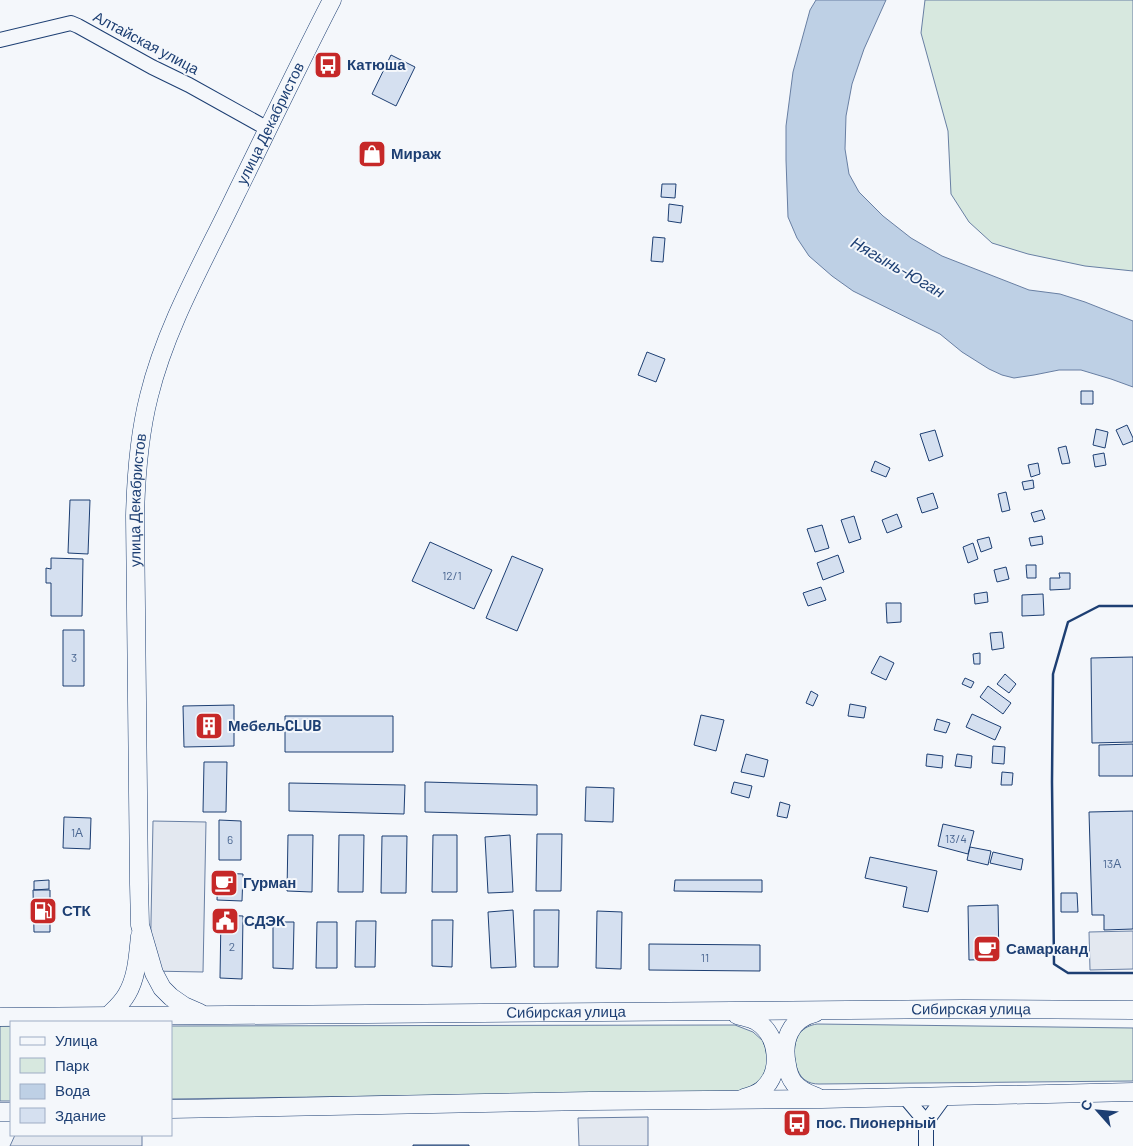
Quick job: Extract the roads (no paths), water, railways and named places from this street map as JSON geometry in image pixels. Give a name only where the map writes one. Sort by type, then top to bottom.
[{"type":"main road","name":"улица Декабристов","points":[[205,1015],[184,1006],[170,997],[162,988],[154,973],[140,925],[135,516],[138,449],[149,396],[158,366],[184,301],[332,0]]},
{"type":"main road","points":[[108,1016],[128,993],[133,979],[137,960],[140,925]]},
{"type":"main road","name":"Сибирская улица","points":[[0,1017],[963,1009],[1133,1010]]},
{"type":"main road","points":[[726,1011],[755,1021],[763,1027],[770,1036],[776,1055],[772,1077],[763,1089],[739,1100]]},
{"type":"main road","points":[[822,1011],[807,1015],[797,1022],[790,1031],[785,1051],[788,1072],[793,1082],[803,1091],[822,1099]]},
{"type":"main road","points":[[172,1110],[1133,1092]]},
{"type":"street","name":"Алтайская улица","points":[[0,40],[71,23],[268,129]]},
{"type":"street","points":[[926,1146],[926,1122],[945,1096]]},
{"type":"street","points":[[905,1097],[926,1122]]},
{"type":"water","name":"Нягынь-Юган","points":[[816,0],[886,0],[864,49],[852,84],[846,116],[845,149],[849,174],[859,192],[883,216],[911,238],[942,256],[1029,290],[1060,294],[1133,321],[1133,387],[1081,370],[1059,370],[1014,378],[1002,375],[962,352],[940,334],[853,291],[809,256],[797,238],[788,217],[786,126],[793,72],[810,10]]},
{"type":"place","name":"Катюша","points":[[328,65]]},
{"type":"place","name":"Мираж","points":[[372,154]]},
{"type":"place","name":"МебельCLUB","points":[[209,726]]},
{"type":"place","name":"Гурман","points":[[224,883]]},
{"type":"place","name":"СТК","points":[[43,911]]},
{"type":"place","name":"СДЭК","points":[[225,921]]},
{"type":"place","name":"Самарканд","points":[[987,949]]},
{"type":"place","name":"пос. Пионерный","points":[[797,1123]]}]
